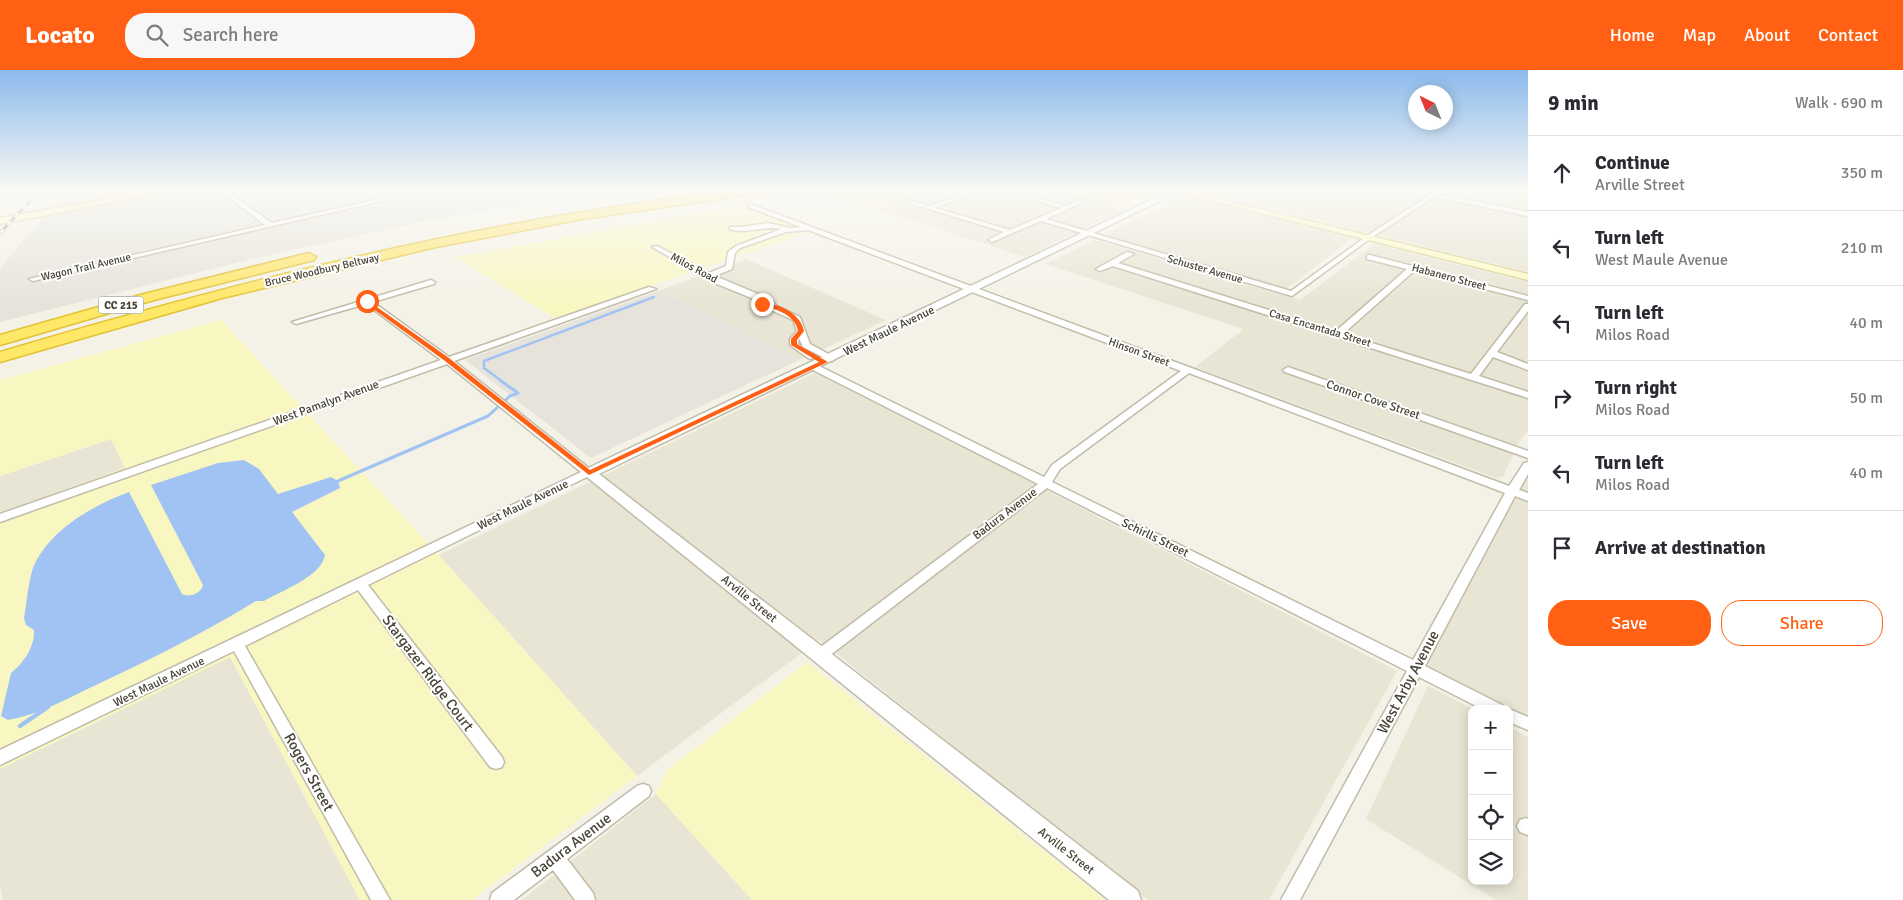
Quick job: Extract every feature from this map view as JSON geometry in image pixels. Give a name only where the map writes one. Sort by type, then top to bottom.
[{"type":"highway","points":[[431,231],[448,228]]},
{"type":"highway","name":"Bruce Woodbury Beltway","points":[[0,346],[212,288],[353,254],[482,228]]},
{"type":"highway","name":"Bruce Woodbury Beltway","points":[[0,357],[242,289],[400,251],[518,228]]},
{"type":"highway","name":"CC 215","points":[[0,340],[243,273],[325,254]]},
{"type":"highway","points":[[0,332],[132,295],[243,273]]},
{"type":"main road","points":[[1332,228],[1528,277]]},
{"type":"street","name":"Wagon Trail Avenue","points":[[33,280],[258,228]]},
{"type":"street","points":[[732,228],[736,230],[755,228]]},
{"type":"street","points":[[788,228],[814,230]]},
{"type":"street","name":"Hinson Street","points":[[808,228],[1528,497]]},
{"type":"street","points":[[997,228],[1010,232]]},
{"type":"street","points":[[992,240],[1020,228]]},
{"type":"street","name":"Schuster Avenue","points":[[1069,228],[1292,294],[1369,237]]},
{"type":"street","name":"West Maule Avenue","points":[[0,758],[1102,228]]},
{"type":"street","points":[[1369,237],[1383,228]]},
{"type":"street","points":[[735,249],[778,233],[795,229]]},
{"type":"street","points":[[709,276],[729,267],[730,256],[735,249],[737,240]]},
{"type":"street","name":"Milos Road","points":[[655,247],[745,296],[773,306],[794,317],[800,323],[801,331],[793,341],[796,347],[823,362]]},
{"type":"street","points":[[1100,270],[1130,254]]},
{"type":"street","name":"Habanero Street","points":[[1370,256],[1528,298]]},
{"type":"street","name":"Casa Encantada Street","points":[[1112,263],[1474,376],[1528,395]]},
{"type":"street","points":[[1338,334],[1412,268]]},
{"type":"street","points":[[296,322],[431,282]]},
{"type":"street","name":"West Pamalyn Avenue","points":[[0,518],[652,289]]},
{"type":"street","name":"Arville Street","points":[[367,301],[447,360],[1129,900]]},
{"type":"street","points":[[1474,376],[1528,306]]},
{"type":"street","points":[[1491,353],[1528,362]]},
{"type":"street","points":[[1491,353],[1528,367]]},
{"type":"street","name":"Schirlls Street","points":[[823,362],[1046,484],[1489,705]]},
{"type":"street","name":"Badura Avenue","points":[[819,656],[1046,484],[1056,467],[1188,370]]},
{"type":"street","name":"Connor Cove Street","points":[[1288,370],[1458,429],[1468,435],[1528,454]]},
{"type":"street","name":"West Arby Avenue","points":[[1290,900],[1512,491],[1528,465]]},
{"type":"street","name":"Stargazer Ridge Court","points":[[360,584],[496,762]]},
{"type":"street","name":"Rogers Street","points":[[237,644],[381,900]]},
{"type":"street","points":[[1513,717],[1528,724]]},
{"type":"street","name":"Badura Avenue","points":[[499,900],[643,791]]},
{"type":"street","points":[[554,858],[586,900]]},
{"type":"shaded area","points":[[35,228],[395,228],[256,258],[0,322],[0,268]]},
{"type":"shaded area","points":[[935,228],[1085,228],[1025,257]]},
{"type":"shaded area","points":[[1119,228],[1313,228],[1353,238],[1286,289],[1109,236],[1108,233]]},
{"type":"shaded area","points":[[1348,228],[1528,228],[1528,272]]},
{"type":"shaded area","points":[[1095,240],[1300,300],[1374,244],[1528,282],[1528,431],[1520,440],[1503,476],[1496,478],[1195,367],[1244,329],[1045,264]]},
{"type":"shaded area","points":[[746,259],[886,320],[799,360],[661,290]]},
{"type":"shaded area","points":[[661,290],[799,360],[591,458],[465,360]]},
{"type":"shaded area","points":[[817,372],[1397,671],[1269,900],[1148,900],[819,640],[637,776],[439,555]]},
{"type":"shaded area","points":[[111,439],[125,468],[0,513],[0,476]]},
{"type":"shaded area","points":[[1528,476],[1528,727],[1513,719],[1513,705],[1484,705],[1415,670]]},
{"type":"shaded area","points":[[230,657],[360,900],[3,900],[0,884],[0,769]]},
{"type":"shaded area","points":[[1428,686],[1468,706],[1468,883],[1366,819]]},
{"type":"shaded area","points":[[1513,729],[1528,737],[1528,900],[1496,900],[1472,885],[1513,885]]},
{"type":"shaded area","points":[[656,794],[752,900],[522,900]]},
{"type":"sand","points":[[618,228],[803,228],[812,231],[555,318],[455,257]]},
{"type":"sand","points":[[221,320],[427,542],[637,776],[472,900],[360,900],[230,657],[0,769],[0,513],[125,468],[111,439],[0,476],[0,380]]},
{"type":"sand","points":[[807,662],[1105,900],[752,900],[656,794],[667,770]]},
{"type":"water","points":[[244,460],[259,469],[278,494],[331,477],[338,481],[340,488],[292,512],[325,555],[317,570],[290,588],[264,601],[256,601],[177,645],[64,700],[20,718],[8,720],[1,716],[11,673],[24,659],[33,642],[34,630],[26,625],[24,618],[29,586],[33,568],[49,542],[60,531],[87,512],[115,497],[129,492],[182,594],[195,594],[203,585],[151,485],[218,463]]},
{"type":"waterway","points":[[503,382],[484,368],[484,361],[654,297]]},
{"type":"waterway","points":[[338,481],[488,416],[510,396],[518,393],[501,381]]},
{"type":"waterway","points":[[20,726],[48,707]]},
{"type":"railway","points":[[0,233],[5,228]]},
{"type":"route","points":[[367,301],[447,360],[589,473],[824,362],[794,345],[793,341],[801,331],[800,323],[794,317],[773,306],[762,304]]}]
